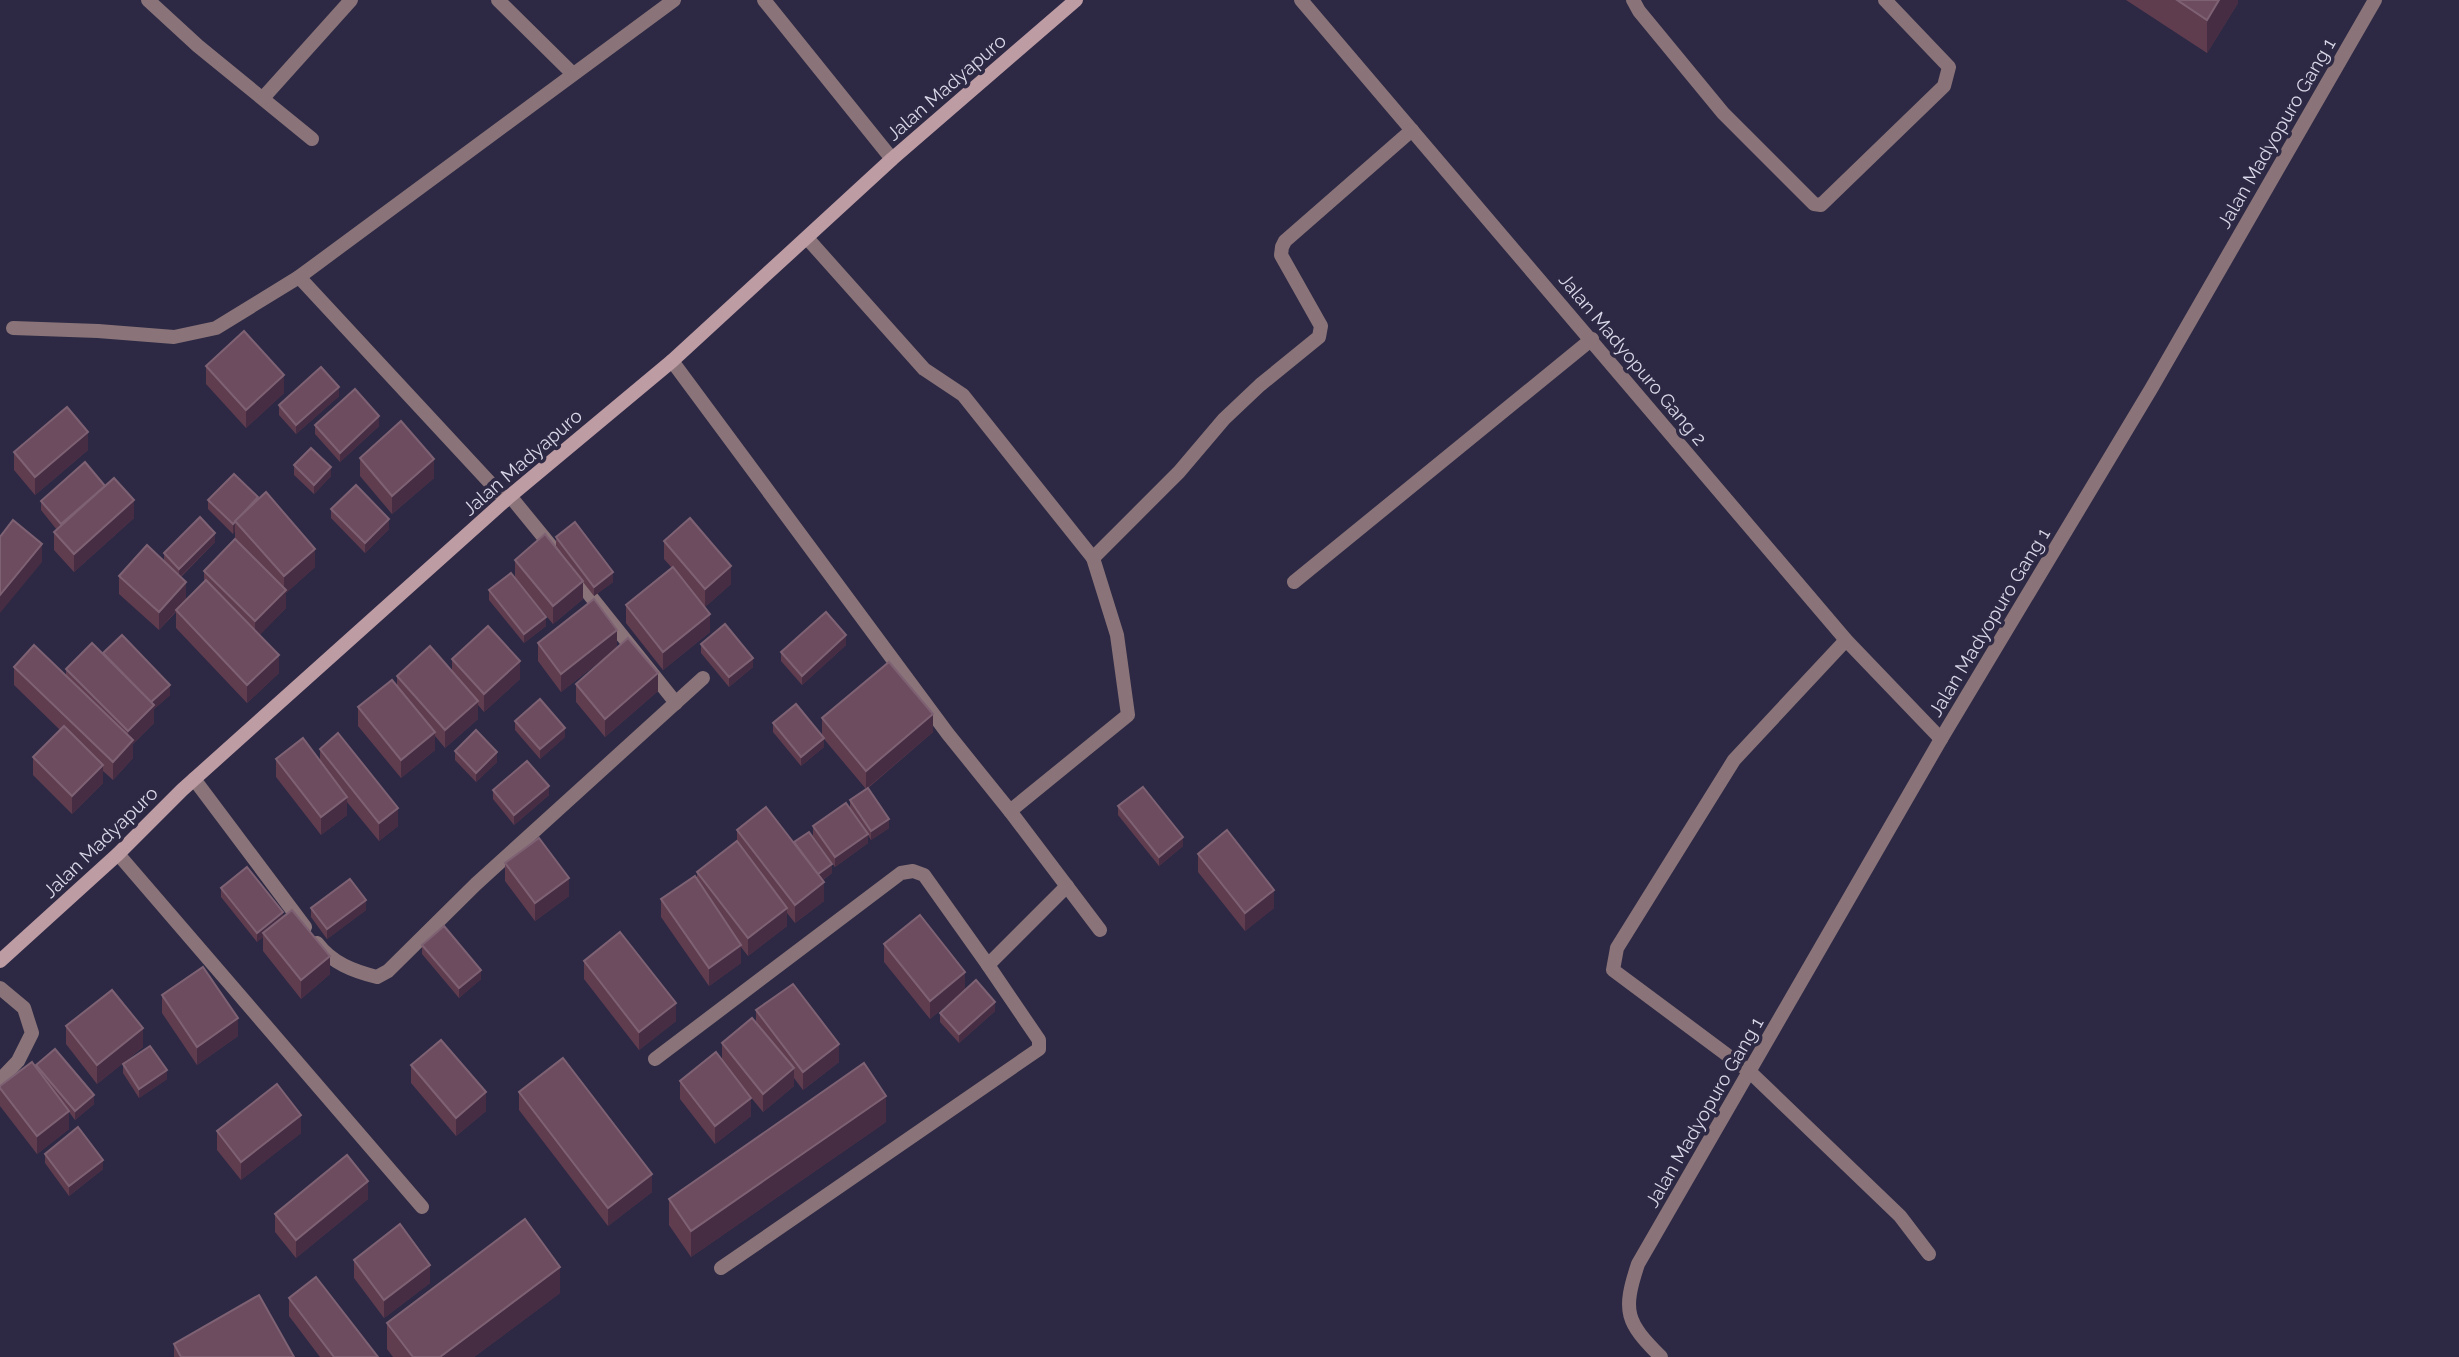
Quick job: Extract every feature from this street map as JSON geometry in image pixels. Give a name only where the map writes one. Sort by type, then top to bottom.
[{"type":"main road","name":"Jalan Madyapuro","points":[[0,961],[118,854],[194,779],[508,498],[672,361],[892,159],[1076,0]]},
{"type":"street","points":[[148,0],[198,46],[312,139]]},
{"type":"street","points":[[263,98],[351,0]]},
{"type":"street","points":[[498,0],[572,73]]},
{"type":"street","points":[[13,328],[174,337],[216,328],[299,277],[674,0]]},
{"type":"street","points":[[764,0],[892,159]]},
{"type":"street","name":"Jalan Madyopuro Gang 2","points":[[1301,0],[1846,640],[1941,739]]},
{"type":"street","points":[[1633,0],[1639,11],[1723,113],[1814,204],[1821,205],[1944,86],[1950,67],[1885,0]]},
{"type":"street","name":"Jalan Madyopuro Gang 1","points":[[1661,1357],[1638,1334],[1629,1309],[1628,1294],[1638,1264],[1941,739],[2151,389],[2375,0]]},
{"type":"street","points":[[1093,558],[1179,472],[1224,419],[1260,385],[1319,337],[1321,326],[1281,255],[1282,247],[1285,241],[1412,130]]},
{"type":"street","points":[[807,238],[924,369],[953,386],[963,396],[1093,558],[1117,635],[1128,715],[1010,811]]},
{"type":"street","points":[[299,277],[508,498],[676,703]]},
{"type":"street","points":[[1294,582],[1592,339]]},
{"type":"street","points":[[672,361],[940,723],[1100,930]]},
{"type":"street","points":[[1846,640],[1734,760],[1617,948],[1613,970],[1750,1072],[1900,1216],[1929,1254]]},
{"type":"street","points":[[194,779],[326,955],[348,969],[377,976],[388,971],[476,884],[703,678]]},
{"type":"street","points":[[118,854],[422,1207]]},
{"type":"street","points":[[655,1059],[901,873],[913,871],[923,875],[1040,1040],[1039,1049],[721,1268]]},
{"type":"street","points":[[988,965],[1067,886]]},
{"type":"street","points":[[0,988],[24,1008],[32,1033],[18,1061],[0,1080]]},
{"type":"building","points":[[2177,0],[2219,0],[2207,20]]},
{"type":"building","points":[[244,331],[284,375],[246,410],[206,366]]},
{"type":"building","points":[[321,367],[339,387],[296,425],[279,405]]},
{"type":"building","points":[[355,389],[379,416],[340,453],[315,425]]},
{"type":"building","points":[[67,407],[88,432],[35,477],[14,452]]},
{"type":"building","points":[[401,421],[434,459],[392,496],[360,458]]},
{"type":"building","points":[[311,448],[331,467],[314,485],[294,465]]},
{"type":"building","points":[[85,462],[105,486],[61,524],[41,501]]},
{"type":"building","points":[[234,474],[258,497],[233,524],[208,500]]},
{"type":"building","points":[[114,478],[134,500],[74,554],[54,532]]},
{"type":"building","points":[[356,485],[389,519],[365,543],[331,509]]},
{"type":"building","points":[[266,492],[315,549],[284,576],[235,521]]},
{"type":"building","points":[[200,517],[215,533],[179,569],[164,553]]},
{"type":"building","points":[[690,518],[731,566],[705,589],[664,541]]},
{"type":"building","points":[[13,520],[42,544],[0,595],[0,537]]},
{"type":"building","points":[[575,522],[613,572],[594,587],[556,537]]},
{"type":"building","points":[[545,534],[583,581],[553,606],[515,560]]},
{"type":"building","points":[[235,539],[286,590],[255,621],[204,571]]},
{"type":"building","points":[[147,545],[186,582],[159,612],[119,576]]},
{"type":"building","points":[[673,567],[710,614],[663,652],[626,605]]},
{"type":"building","points":[[511,573],[546,617],[524,634],[489,590]]},
{"type":"building","points":[[206,580],[279,655],[247,685],[176,610]]},
{"type":"building","points":[[594,599],[617,630],[561,674],[538,643]]},
{"type":"building","points":[[826,612],[846,635],[802,676],[781,652]]},
{"type":"building","points":[[725,624],[753,658],[729,677],[701,644]]},
{"type":"building","points":[[488,626],[520,661],[484,694],[452,659]]},
{"type":"building","points":[[122,635],[170,685],[151,702],[103,653]]},
{"type":"building","points":[[628,638],[658,673],[605,719],[576,684]]},
{"type":"building","points":[[92,643],[154,705],[128,731],[66,669]]},
{"type":"building","points":[[34,645],[133,740],[113,762],[14,667]]},
{"type":"building","points":[[430,646],[478,701],[445,730],[397,676]]},
{"type":"building","points":[[889,662],[933,714],[866,771],[822,718]]},
{"type":"building","points":[[392,680],[435,732],[401,760],[358,707]]},
{"type":"building","points":[[540,699],[565,728],[540,749],[515,721]]},
{"type":"building","points":[[796,704],[824,738],[801,757],[773,723]]},
{"type":"building","points":[[64,726],[103,765],[72,796],[33,757]]},
{"type":"building","points":[[476,730],[497,752],[476,773],[455,751]]},
{"type":"building","points":[[338,733],[398,808],[379,823],[320,749]]},
{"type":"building","points":[[303,738],[347,797],[321,817],[276,759]]},
{"type":"building","points":[[527,761],[549,786],[514,815],[493,790]]},
{"type":"building","points":[[1143,787],[1183,837],[1159,857],[1118,806]]},
{"type":"building","points":[[868,788],[889,819],[871,831],[850,800]]},
{"type":"building","points":[[846,803],[868,834],[835,857],[813,826]]},
{"type":"building","points":[[766,807],[824,882],[795,905],[737,830]]},
{"type":"building","points":[[1227,830],[1274,890],[1245,913],[1198,854]]},
{"type":"building","points":[[809,832],[832,864],[818,874],[794,842]]},
{"type":"building","points":[[539,838],[569,878],[535,903],[505,863]]},
{"type":"building","points":[[737,841],[787,908],[748,938],[697,872]]},
{"type":"building","points":[[247,867],[283,912],[257,933],[221,888]]},
{"type":"building","points":[[695,876],[741,945],[709,968],[661,899]]},
{"type":"building","points":[[350,879],[366,900],[327,929],[311,908]]},
{"type":"building","points":[[292,910],[330,956],[301,980],[263,933]]},
{"type":"building","points":[[920,915],[965,972],[930,1001],[884,944]]},
{"type":"building","points":[[444,926],[481,970],[459,988],[422,945]]},
{"type":"building","points":[[620,932],[676,1003],[639,1032],[584,961]]},
{"type":"building","points":[[203,967],[238,1018],[197,1047],[162,995]]},
{"type":"building","points":[[976,980],[995,1002],[959,1034],[940,1013]]},
{"type":"building","points":[[793,984],[839,1044],[803,1072],[756,1010]]},
{"type":"building","points":[[112,990],[143,1028],[97,1065],[66,1026]]},
{"type":"building","points":[[752,1018],[794,1068],[763,1094],[722,1043]]},
{"type":"building","points":[[441,1040],[486,1092],[456,1118],[411,1065]]},
{"type":"building","points":[[150,1046],[167,1070],[139,1089],[123,1064]]},
{"type":"building","points":[[55,1049],[94,1095],[75,1111],[36,1065]]},
{"type":"building","points":[[716,1052],[751,1098],[715,1126],[680,1081]]},
{"type":"building","points":[[563,1058],[652,1174],[608,1208],[519,1092]]},
{"type":"building","points":[[32,1062],[69,1111],[37,1136],[0,1088]]},
{"type":"building","points":[[864,1063],[886,1096],[691,1231],[669,1199]]},
{"type":"building","points":[[277,1084],[301,1115],[241,1162],[217,1131]]},
{"type":"building","points":[[78,1127],[103,1160],[69,1186],[45,1154]]},
{"type":"building","points":[[347,1155],[368,1181],[296,1240],[275,1214]]},
{"type":"building","points":[[525,1219],[560,1267],[440,1357],[413,1357],[387,1323]]},
{"type":"building","points":[[400,1224],[430,1265],[384,1300],[354,1260]]},
{"type":"building","points":[[316,1277],[378,1357],[334,1357],[289,1298]]},
{"type":"building","points":[[259,1295],[294,1357],[181,1357],[174,1344]]}]
